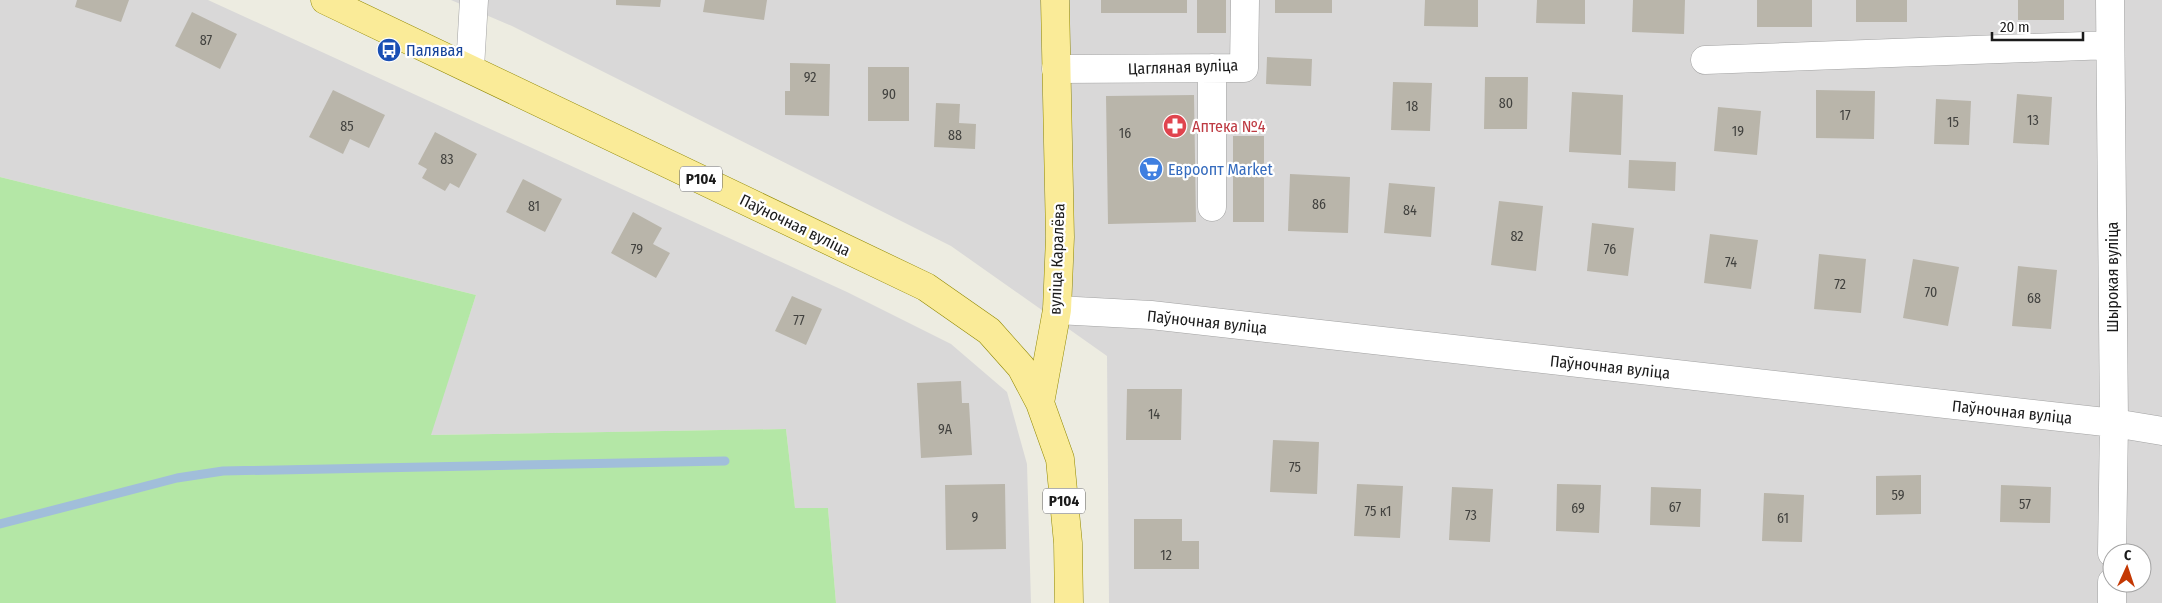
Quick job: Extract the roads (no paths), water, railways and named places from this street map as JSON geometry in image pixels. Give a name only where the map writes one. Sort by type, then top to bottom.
[{"type":"main road","name":"Паўночная вуліца","points":[[325,0],[926,287],[989,331],[1021,367],[1040,404]]},
{"type":"main road","name":"вуліца Каралёва","points":[[1040,404],[1057,310],[1060,236],[1055,0]]},
{"type":"main road","name":"Р104","points":[[1040,404],[1060,459],[1068,543],[1069,603]]},
{"type":"street","points":[[470,68],[474,0]]},
{"type":"street","name":"Цагляная вуліца","points":[[1056,70],[1244,68],[1245,0]]},
{"type":"street","name":"Шырокая вуліца","points":[[2110,0],[2114,424],[2112,543]]},
{"type":"street","points":[[1705,60],[2110,45]]},
{"type":"street","points":[[1212,68],[1212,207]]},
{"type":"street","name":"Паўночная вуліца","points":[[1057,310],[1170,318],[2114,424],[2162,431]]},
{"type":"waterway","points":[[0,524],[177,478],[223,471],[725,461]]},
{"type":"place","name":"Палявая","points":[[389,50]]},
{"type":"place","name":"Аптека №4","points":[[1175,126]]},
{"type":"place","name":"Евроопт Market","points":[[1151,169]]}]
